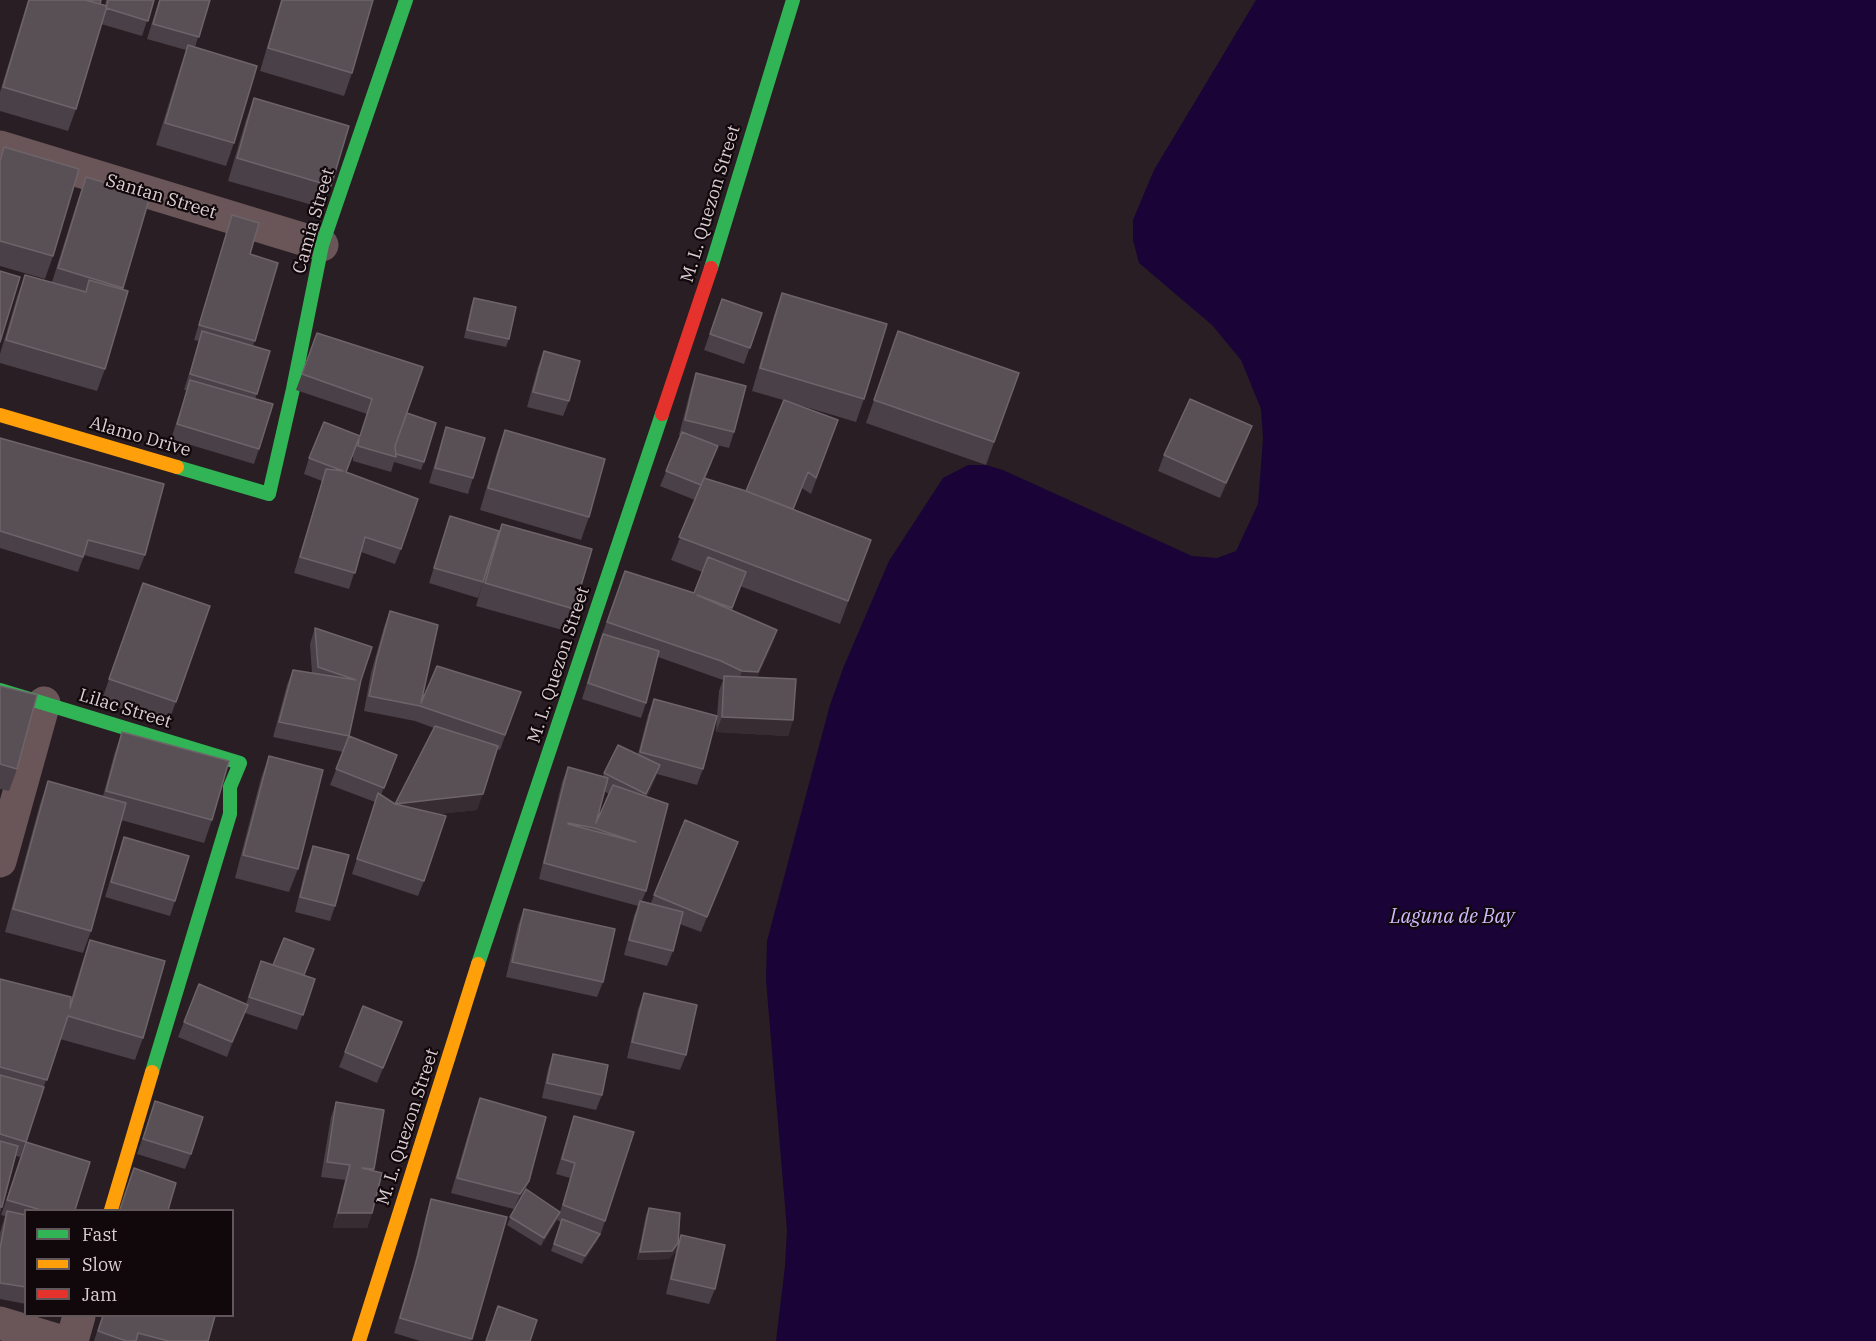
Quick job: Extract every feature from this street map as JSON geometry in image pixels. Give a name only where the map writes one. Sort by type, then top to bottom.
[{"type":"street","name":"Camia Street","points":[[269,494],[322,245],[406,0]]},
{"type":"street","name":"M. L. Quezon Street","points":[[359,1341],[471,986],[711,268],[794,0]]},
{"type":"street","name":"Santan Street","points":[[0,147],[322,245]]},
{"type":"street","name":"Alamo Drive","points":[[0,415],[269,494]]},
{"type":"street","name":"Lilac Street","points":[[0,690],[240,763],[230,787],[230,814],[111,1209]]},
{"type":"street","points":[[0,861],[44,703]]},
{"type":"street","points":[[72,1341],[79,1317]]},
{"type":"street","points":[[0,1323],[60,1341]]},
{"type":"water","name":"Laguna de Bay","points":[[1256,0],[1876,0],[1876,1341],[776,1341],[787,1230],[766,980],[767,941],[830,705],[844,666],[889,561],[943,478],[968,465],[986,465],[1003,470],[1192,556],[1217,558],[1236,551],[1258,504],[1263,439],[1261,409],[1241,360],[1212,325],[1139,263],[1133,240],[1133,220],[1154,170]]},
{"type":"building","points":[[29,0],[85,0],[107,6],[76,109],[3,87]]},
{"type":"building","points":[[85,0],[101,0],[100,4]]},
{"type":"building","points":[[108,0],[154,0],[148,21],[106,8]]},
{"type":"building","points":[[160,0],[210,0],[199,37],[153,24]]},
{"type":"building","points":[[282,0],[373,0],[352,73],[268,48]]},
{"type":"building","points":[[188,45],[257,66],[234,143],[165,123]]},
{"type":"building","points":[[254,98],[349,126],[331,186],[237,158]]},
{"type":"building","points":[[4,147],[79,169],[53,256],[0,241],[0,161]]},
{"type":"building","points":[[86,177],[150,196],[123,288],[58,268]]},
{"type":"building","points":[[232,215],[259,223],[250,254],[278,263],[255,341],[199,325]]},
{"type":"building","points":[[0,271],[20,277],[0,342]]},
{"type":"building","points":[[25,275],[86,292],[89,280],[128,291],[105,369],[6,340]]},
{"type":"building","points":[[782,293],[887,324],[864,399],[760,368]]},
{"type":"building","points":[[474,298],[516,307],[509,339],[467,330]]},
{"type":"building","points":[[722,299],[762,313],[750,348],[710,334]]},
{"type":"building","points":[[202,331],[270,351],[257,394],[190,374]]},
{"type":"building","points":[[898,331],[1019,373],[994,442],[874,400]]},
{"type":"building","points":[[317,333],[423,367],[395,446],[396,457],[358,446],[359,438],[346,472],[418,499],[401,549],[365,537],[355,573],[300,557],[326,469],[343,471],[309,458],[324,422],[360,436],[372,399],[302,374]]},
{"type":"building","points":[[544,351],[580,361],[569,401],[533,392]]},
{"type":"building","points":[[696,373],[746,386],[734,432],[685,420]]},
{"type":"building","points":[[190,380],[273,404],[259,449],[177,424]]},
{"type":"building","points":[[1190,399],[1252,426],[1226,483],[1164,455]]},
{"type":"building","points":[[784,400],[838,420],[816,478],[808,472],[793,509],[746,491]]},
{"type":"building","points":[[407,413],[436,423],[424,462],[396,454],[395,446]]},
{"type":"building","points":[[446,427],[485,438],[473,478],[435,468]]},
{"type":"building","points":[[505,430],[605,459],[589,517],[488,488]]},
{"type":"building","points":[[682,432],[718,446],[701,485],[666,471]]},
{"type":"building","points":[[0,438],[164,484],[145,555],[88,540],[83,557],[0,531]]},
{"type":"building","points":[[704,478],[746,491],[871,540],[848,601],[679,537]]},
{"type":"building","points":[[450,516],[499,531],[483,582],[434,568]]},
{"type":"building","points":[[502,524],[592,549],[574,609],[485,583]]},
{"type":"building","points":[[708,557],[746,572],[732,608],[697,595],[777,630],[758,672],[742,671],[721,661],[607,622],[625,571],[694,593]]},
{"type":"building","points":[[143,583],[210,606],[176,702],[109,679]]},
{"type":"building","points":[[390,611],[438,625],[421,703],[437,666],[521,692],[505,735],[420,706],[369,696]]},
{"type":"building","points":[[315,628],[372,647],[361,680],[349,736],[279,722],[293,670],[356,680],[318,667]]},
{"type":"building","points":[[603,634],[659,651],[646,703],[588,683]]},
{"type":"building","points":[[724,676],[796,679],[793,720],[722,717]]},
{"type":"building","points":[[0,686],[37,695],[17,769],[0,764]]},
{"type":"building","points":[[654,699],[717,716],[703,769],[640,752]]},
{"type":"building","points":[[435,726],[498,746],[483,794],[395,804]]},
{"type":"building","points":[[122,732],[229,761],[212,820],[106,791]]},
{"type":"building","points":[[349,736],[397,755],[384,788],[336,769]]},
{"type":"building","points":[[618,745],[660,765],[646,794],[604,773]]},
{"type":"building","points":[[269,756],[323,770],[298,869],[243,855]]},
{"type":"building","points":[[568,767],[608,778],[596,823],[613,785],[668,804],[646,891],[544,863]],"holes":[[[568,823],[594,828],[636,842]]]},
{"type":"building","points":[[48,781],[126,803],[91,931],[13,909]]},
{"type":"building","points":[[378,793],[395,804],[446,816],[424,881],[357,859]]},
{"type":"building","points":[[685,820],[738,842],[707,917],[654,895]]},
{"type":"building","points":[[124,837],[189,856],[175,901],[111,882]]},
{"type":"building","points":[[313,846],[349,855],[335,906],[300,897]]},
{"type":"building","points":[[640,901],[683,912],[673,951],[629,940]]},
{"type":"building","points":[[524,909],[615,929],[603,982],[512,962]]},
{"type":"building","points":[[284,938],[314,949],[304,975],[273,965]]},
{"type":"building","points":[[90,940],[165,961],[143,1038],[68,1016],[47,1080],[0,1067],[0,979],[71,997],[70,1008]]},
{"type":"building","points":[[261,961],[315,979],[303,1015],[249,997]]},
{"type":"building","points":[[199,984],[248,1005],[232,1042],[184,1022]]},
{"type":"building","points":[[644,993],[697,1005],[686,1055],[632,1042]]},
{"type":"building","points":[[363,1006],[402,1022],[383,1068],[345,1052]]},
{"type":"building","points":[[553,1054],[608,1065],[602,1095],[547,1083]]},
{"type":"building","points":[[0,1075],[44,1087],[26,1142],[0,1134]]},
{"type":"building","points":[[480,1098],[546,1117],[529,1181],[520,1194],[457,1178]]},
{"type":"building","points":[[155,1101],[203,1117],[191,1154],[143,1139]]},
{"type":"building","points":[[336,1102],[384,1110],[374,1169],[362,1168],[382,1173],[372,1213],[338,1213],[350,1165],[327,1162]]},
{"type":"building","points":[[574,1116],[634,1132],[605,1221],[563,1205],[575,1163],[562,1159]]},
{"type":"building","points":[[0,1141],[18,1146],[2,1207],[0,1207]]},
{"type":"building","points":[[26,1142],[90,1162],[75,1209],[38,1209],[7,1200]]},
{"type":"building","points":[[134,1168],[176,1183],[168,1209],[120,1209]]},
{"type":"building","points":[[526,1189],[560,1212],[544,1238],[510,1217]]},
{"type":"building","points":[[431,1199],[507,1217],[472,1339],[400,1318]]},
{"type":"building","points":[[649,1208],[680,1213],[678,1243],[672,1251],[640,1252]]},
{"type":"building","points":[[7,1211],[24,1215],[24,1287],[0,1283],[0,1249]]},
{"type":"building","points":[[562,1219],[600,1234],[585,1256],[554,1244]]},
{"type":"building","points":[[681,1235],[725,1245],[715,1289],[671,1279]]},
{"type":"building","points":[[498,1306],[537,1320],[530,1341],[486,1341]]},
{"type":"building","points":[[103,1317],[215,1317],[208,1341],[168,1341],[138,1333],[136,1341],[126,1341],[98,1331]]},
{"type":"traffic: fast","points":[[177,467],[269,494],[322,245],[406,0]]},
{"type":"traffic: fast","points":[[711,268],[793,0]]},
{"type":"traffic: fast","points":[[478,964],[662,414]]},
{"type":"traffic: fast","points":[[0,690],[240,763],[230,787],[230,814],[152,1072]]},
{"type":"traffic: slow","points":[[0,415],[177,467]]},
{"type":"traffic: slow","points":[[359,1341],[478,964]]},
{"type":"traffic: slow","points":[[111,1209],[152,1072]]},
{"type":"traffic: jam","points":[[662,414],[711,268]]}]
